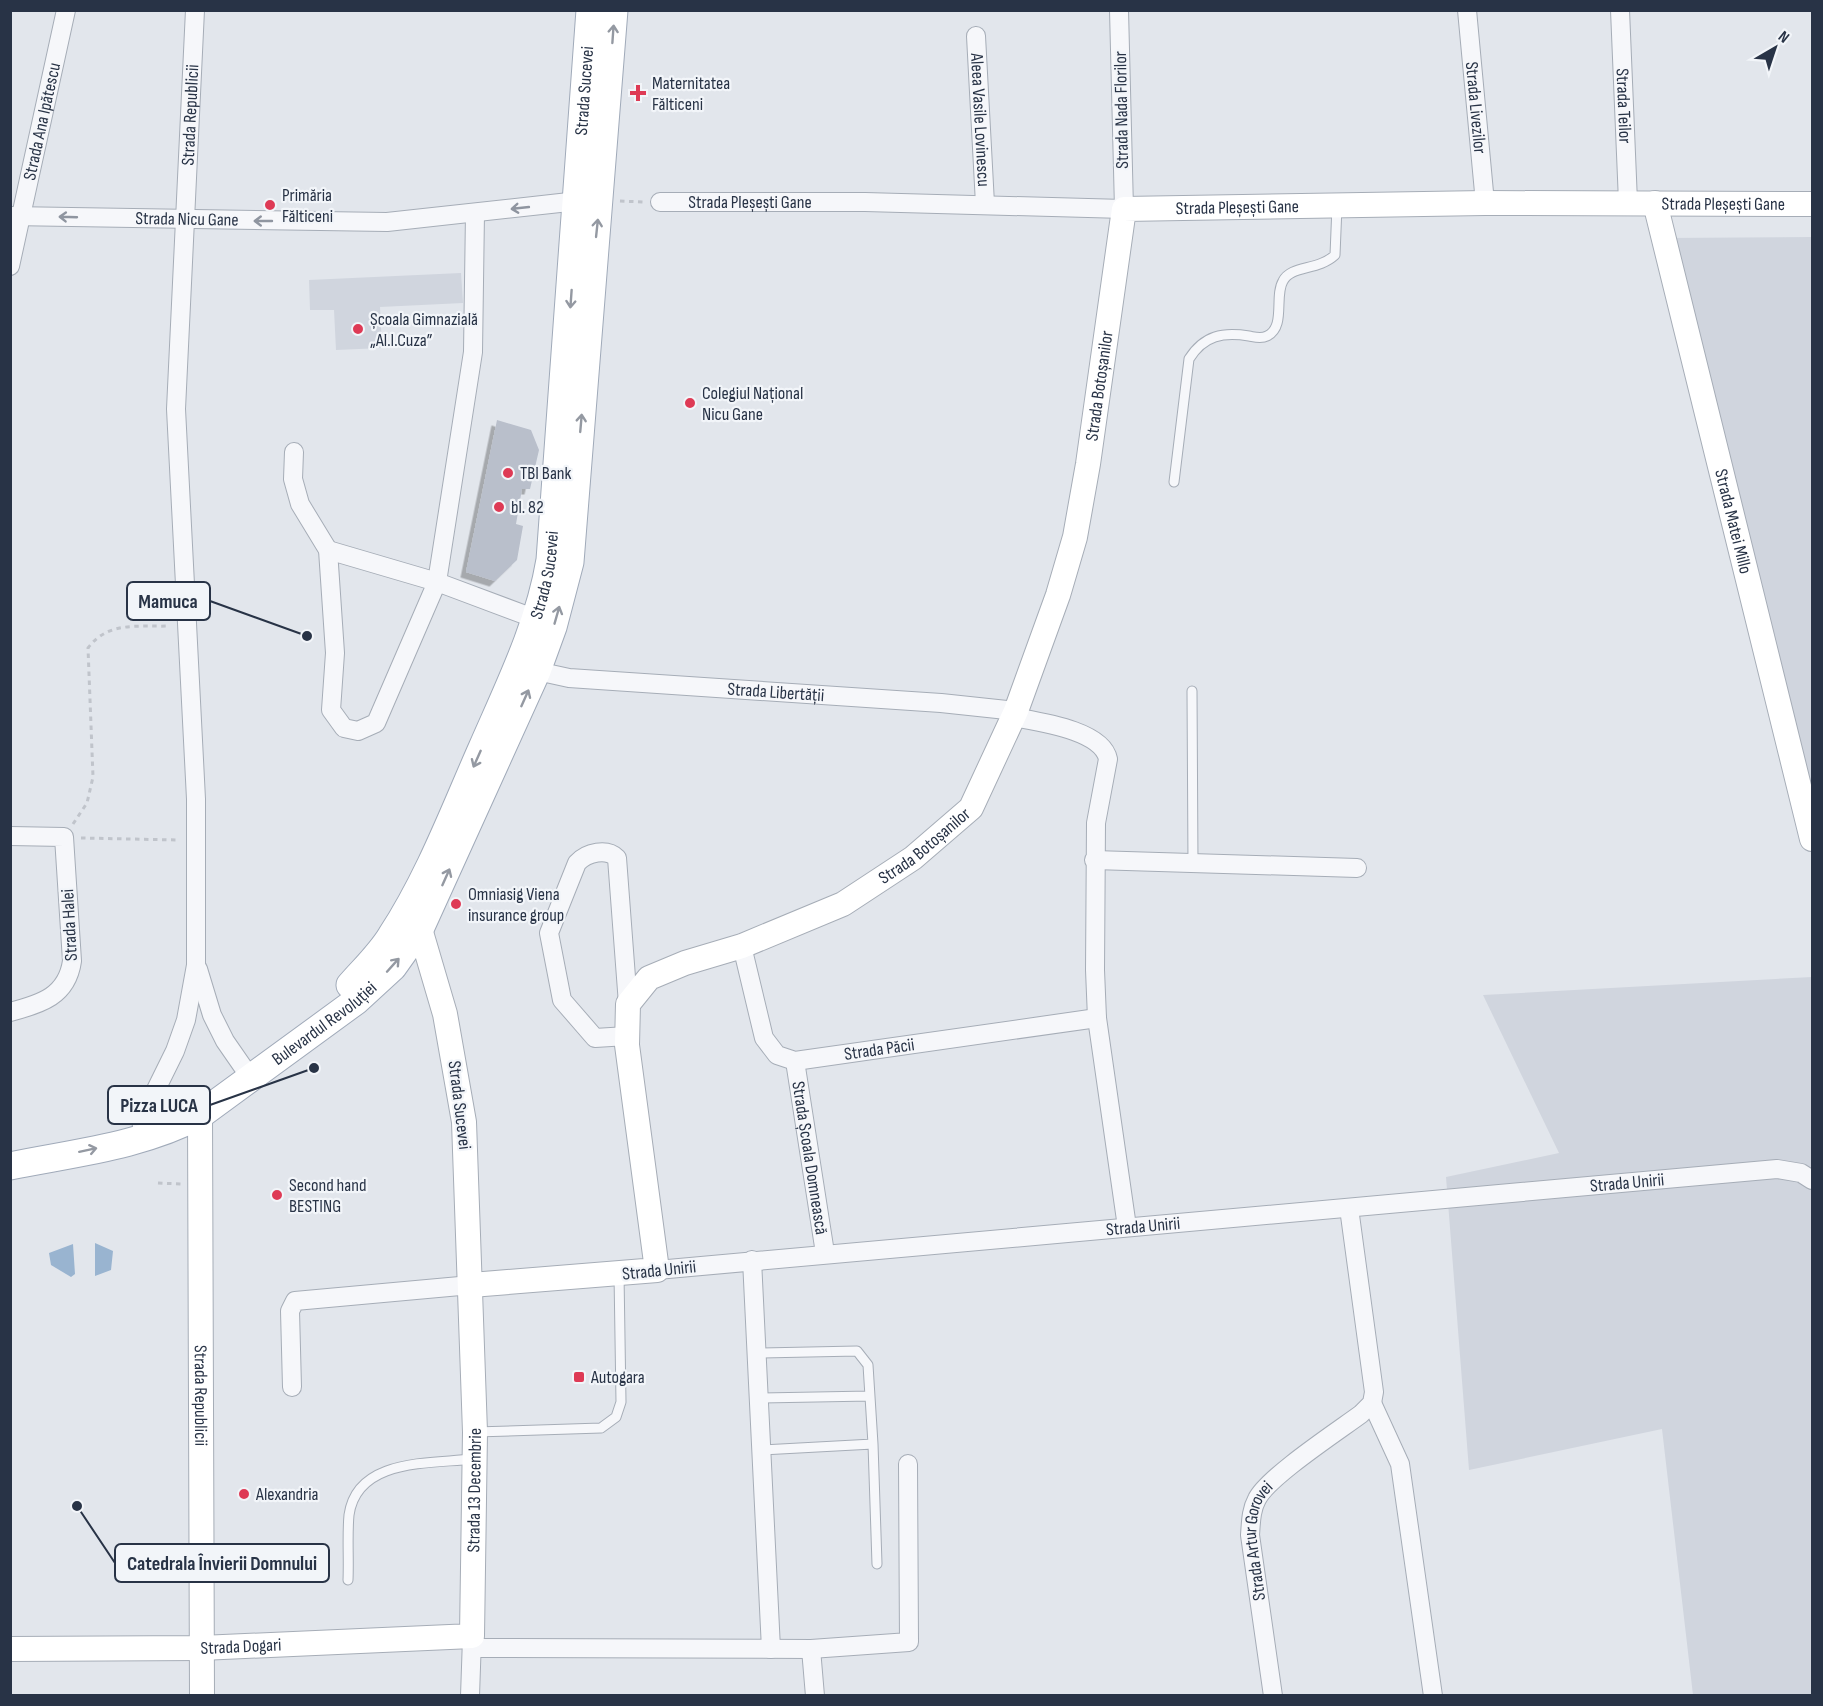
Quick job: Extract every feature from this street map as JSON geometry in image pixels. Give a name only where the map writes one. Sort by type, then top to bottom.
[{"type":"main road","name":"Strada Sucevei","points":[[413,920],[537,670],[553,627],[570,561],[596,90],[590,10]]},
{"type":"main road","name":"Strada Sucevei","points":[[596,90],[614,10]]},
{"type":"main road","name":"Strada Sucevei","points":[[413,920],[444,835],[536,619],[550,560],[589,201]]},
{"type":"main road","name":"Bulevardul Revoluției","points":[[10,1148],[143,1129],[177,1128],[198,1107],[363,994],[393,967],[413,920]]},
{"type":"main road","name":"Bulevardul Revoluției","points":[[10,1166],[143,1129]]},
{"type":"street","name":"Strada Ana Ipătescu","points":[[10,266],[16,216],[66,10]]},
{"type":"street","name":"Strada Republicii","points":[[195,10],[176,410],[196,841],[196,965]]},
{"type":"street","name":"Strada Nada Florilor","points":[[1119,10],[1124,209]]},
{"type":"street","name":"Strada Livezilor","points":[[1467,10],[1485,203]]},
{"type":"street","name":"Strada Teilor","points":[[1620,10],[1628,202]]},
{"type":"street","name":"Aleea Vasile Lovinescu","points":[[976,36],[985,204]]},
{"type":"street","name":"Strada Nicu Gane","points":[[16,216],[186,221],[387,222],[589,201]]},
{"type":"street","name":"Strada Pleșești Gane","points":[[660,202],[985,204],[1124,209],[1485,203],[1812,204]]},
{"type":"street","name":"Strada Matei Millo","points":[[1655,203],[1812,839]]},
{"type":"street","name":"Strada Botoșanilor","points":[[628,1004],[649,978],[684,963],[742,946],[843,904],[882,880],[942,835],[971,808],[1014,714],[1058,595],[1075,537],[1088,464],[1124,209]]},
{"type":"street","points":[[294,452],[293,479],[300,504],[328,550],[335,653],[331,710],[338,723],[351,730],[365,729],[376,723],[437,582],[473,352],[475,213]]},
{"type":"street","points":[[328,550],[437,582],[536,619]]},
{"type":"street","name":"Strada Libertății","points":[[537,670],[568,678],[941,703],[1014,714]]},
{"type":"street","points":[[1014,714],[1084,735],[1099,742],[1106,750],[1108,759],[1096,823],[1094,860],[1097,1018],[1127,1227]]},
{"type":"street","points":[[10,836],[64,837]]},
{"type":"street","name":"Strada Halei","points":[[10,1012],[42,1003],[61,991],[70,974],[72,962],[64,837]]},
{"type":"street","points":[[627,1036],[596,1038],[562,1000],[549,933],[578,863],[585,856],[606,852],[617,858],[628,1004],[627,1036],[657,1270]]},
{"type":"street","points":[[1094,860],[1357,868]]},
{"type":"street","name":"Strada Sucevei","points":[[413,920],[446,1014],[464,1122],[471,1285]]},
{"type":"street","points":[[742,946],[764,1038],[777,1055],[795,1061]]},
{"type":"street","points":[[196,965],[212,1015],[247,1073]]},
{"type":"street","points":[[143,1129],[186,1020],[196,965]]},
{"type":"street","name":"Strada Păcii","points":[[795,1061],[1097,1018]]},
{"type":"street","name":"Strada Școala Domnească","points":[[795,1061],[825,1253]]},
{"type":"street","name":"Strada Republicii","points":[[198,1107],[202,1695]]},
{"type":"street","name":"Strada Unirii","points":[[471,1285],[619,1274],[825,1253],[1777,1169],[1801,1173],[1812,1179]]},
{"type":"street","points":[[1349,1208],[1374,1392],[1372,1403],[1400,1464],[1433,1695]]},
{"type":"street","points":[[752,1260],[771,1649]]},
{"type":"street","points":[[292,1387],[290,1311],[295,1301],[471,1285]]},
{"type":"street","name":"Strada 13 Decembrie","points":[[470,1695],[475,1459],[471,1285]]},
{"type":"street","name":"Strada Artur Gorovei","points":[[1273,1695],[1250,1535],[1251,1516],[1257,1498],[1270,1483],[1361,1414],[1372,1403]]},
{"type":"street","points":[[472,1642],[771,1649],[811,1649],[909,1642],[908,1464]]},
{"type":"street","name":"Strada Dogari","points":[[10,1649],[201,1648],[472,1642]]},
{"type":"street","points":[[811,1649],[815,1695]]},
{"type":"lane","points":[[1174,482],[1189,359],[1196,349],[1209,338],[1227,333],[1261,338],[1270,335],[1276,327],[1282,282],[1288,274],[1326,263],[1335,255],[1337,205]]},
{"type":"lane","points":[[1192,691],[1193,862]]},
{"type":"lane","points":[[475,1432],[601,1428],[616,1417],[621,1402],[619,1274]]},
{"type":"lane","points":[[756,1353],[857,1351],[868,1365],[877,1564]]},
{"type":"lane","points":[[758,1398],[870,1396]]},
{"type":"lane","points":[[761,1450],[873,1444]]},
{"type":"lane","points":[[348,1580],[350,1514],[352,1503],[365,1483],[389,1469],[475,1459]]},
{"type":"path","points":[[589,201],[660,202]]},
{"type":"path","points":[[64,837],[87,803],[93,777],[88,648],[98,635],[110,629],[186,626]]},
{"type":"path","points":[[64,837],[196,841]]},
{"type":"shaded area","points":[[1812,237],[1812,835],[1665,238]]},
{"type":"shaded area","name":"Școala Gimnazială „Al.I.Cuza”","points":[[461,273],[463,303],[380,307],[382,348],[336,350],[334,310],[310,310],[309,280]]},
{"type":"shaded area","points":[[1812,977],[1812,1695],[1693,1695],[1662,1429],[1469,1470],[1446,1177],[1559,1153],[1483,995]]},
{"type":"water","points":[[95,1243],[113,1251],[111,1270],[95,1276]]},
{"type":"water","points":[[73,1244],[75,1274],[71,1277],[51,1265],[49,1253]]},
{"type":"building","name":"bl. 82","points":[[497,420],[531,430],[539,450],[530,489],[522,489],[516,524],[523,526],[517,560],[495,581],[466,572]]},
{"type":"place","name":"Maternitatea Fălticeni","points":[[638,93]]},
{"type":"place","name":"Primăria Fălticeni","points":[[270,205]]},
{"type":"place","name":"Școala Gimnazială „Al.I.Cuza”","points":[[358,329]]},
{"type":"place","name":"Colegiul Național Nicu Gane","points":[[690,403]]},
{"type":"place","name":"TBI Bank","points":[[508,473]]},
{"type":"place","name":"bl. 82","points":[[499,507]]},
{"type":"place","name":"Mamuca","points":[[307,636]]},
{"type":"place","name":"Omniasig Viena insurance group","points":[[456,904]]},
{"type":"place","name":"Pizza LUCA","points":[[314,1068]]},
{"type":"place","name":"Second hand BESTING","points":[[277,1195]]},
{"type":"place","name":"Autogara","points":[[579,1377]]},
{"type":"place","name":"Alexandria","points":[[244,1494]]},
{"type":"place","name":"Catedrala Învierii Domnului","points":[[77,1506]]}]
